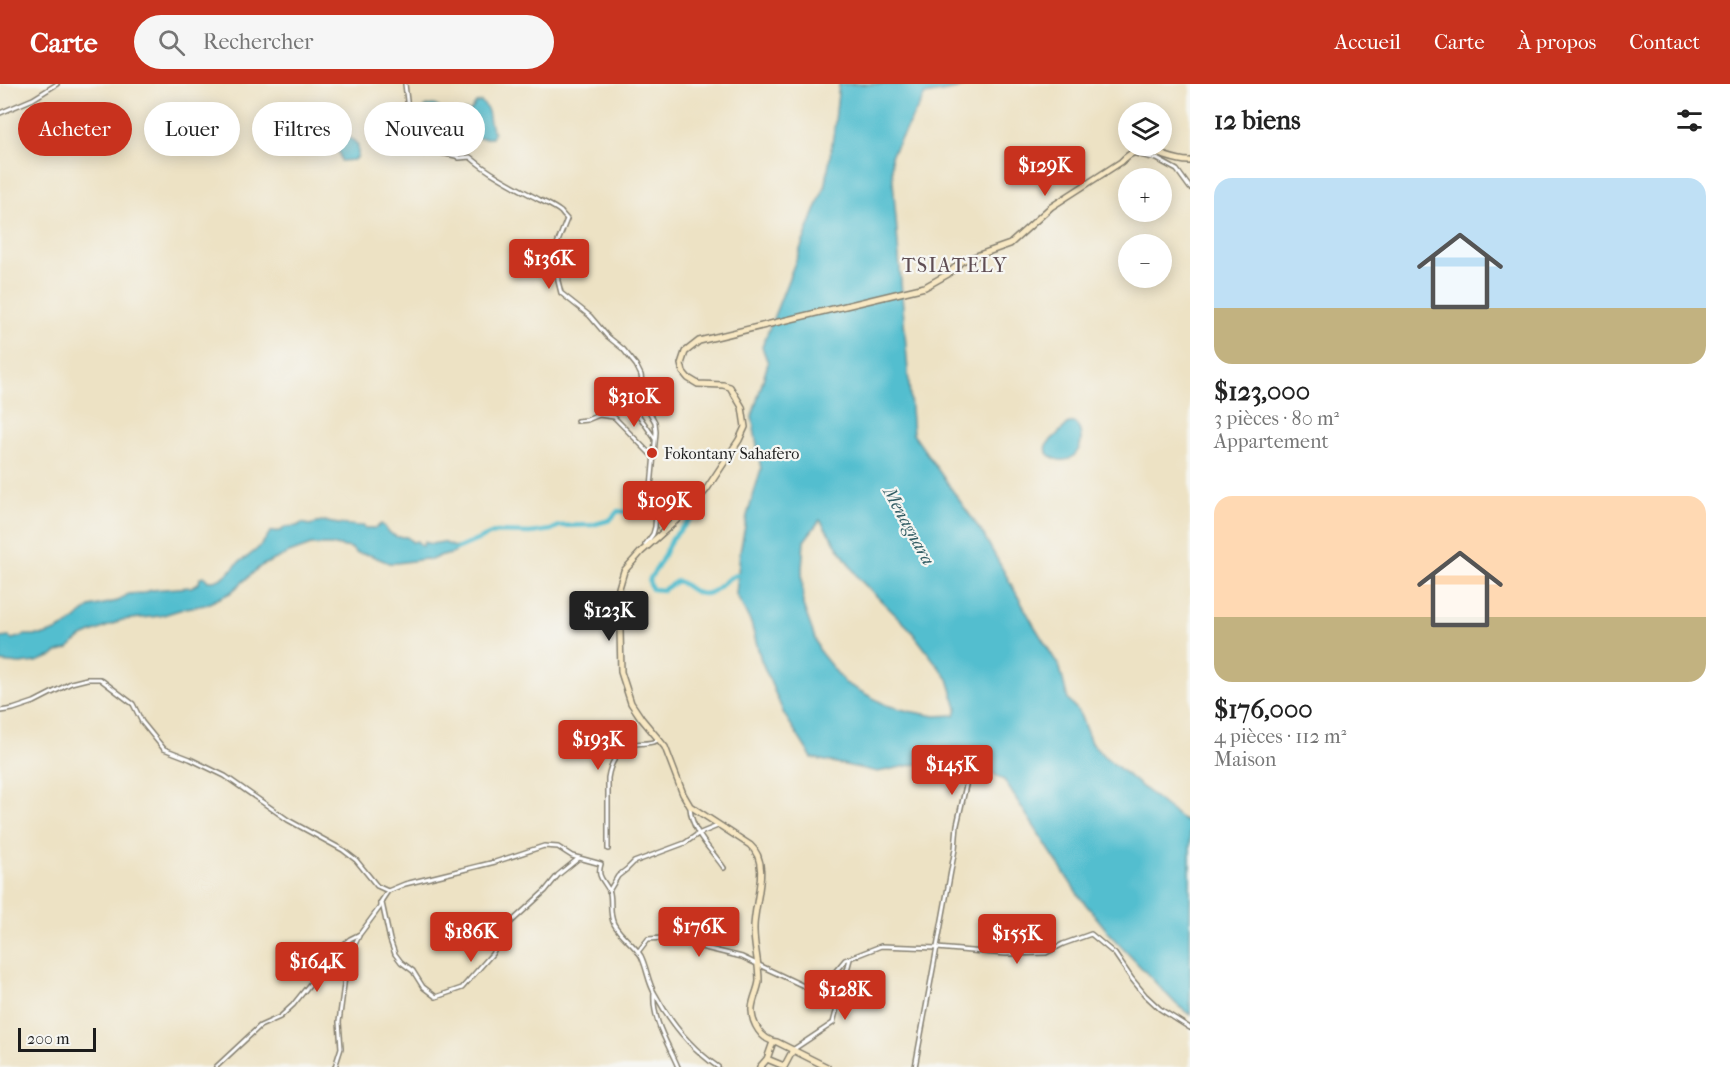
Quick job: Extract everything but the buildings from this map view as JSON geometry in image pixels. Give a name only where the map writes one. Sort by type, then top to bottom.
[{"type":"main road","points":[[828,1067],[773,1042],[760,1032],[752,1009],[759,983],[754,929],[760,873],[759,858],[753,847],[690,806],[660,740],[631,703],[621,672],[619,588],[624,571],[706,490],[739,441],[745,427],[742,407],[730,387],[698,384],[683,372],[681,364],[685,351],[699,342],[924,287],[948,274],[962,261],[1010,244],[1051,207],[1128,156]]},
{"type":"main road","points":[[1165,156],[1190,161]]},
{"type":"main road","points":[[760,1067],[767,1059],[773,1042]]},
{"type":"main road","points":[[767,1059],[784,1067],[793,1050]]},
{"type":"street","points":[[0,113],[33,99],[57,84]]},
{"type":"street","points":[[405,84],[410,126],[417,130],[436,152],[459,158],[470,157],[525,193],[561,212],[567,219],[555,249],[561,294],[590,316],[607,336],[624,349],[636,365],[641,375],[645,404],[655,422],[651,487],[656,512],[655,527],[641,552]]},
{"type":"street","points":[[1144,156],[1157,159],[1177,170],[1190,188]]},
{"type":"street","points":[[622,401],[631,404],[655,439]]},
{"type":"street","points":[[577,421],[600,415],[614,417],[654,458]]},
{"type":"street","points":[[0,711],[34,702],[71,683],[100,679],[133,704],[142,722],[164,749],[225,776],[288,820],[343,850],[356,860],[377,886],[388,891]]},
{"type":"street","points":[[608,849],[610,766],[624,747],[660,740]]},
{"type":"street","points":[[915,1067],[955,849],[957,825],[969,772]]},
{"type":"street","points":[[690,806],[691,818],[698,834],[724,868]]},
{"type":"street","points":[[609,891],[618,876],[634,862],[686,843],[698,834],[721,825]]},
{"type":"street","points":[[335,1067],[341,1048],[339,1022],[345,977],[352,950],[388,891],[405,884],[484,865],[544,846],[558,848],[579,858],[601,864],[600,876],[609,891],[610,914],[622,937],[642,957],[654,993],[658,1024],[678,1067]]},
{"type":"street","points":[[380,903],[382,903],[395,954],[413,971],[423,987],[436,997],[462,988],[492,954],[509,924],[545,891],[558,874],[579,858]]},
{"type":"street","points":[[216,1067],[260,1026],[280,1017],[293,1005],[338,949],[360,934]]},
{"type":"street","points":[[638,952],[648,939],[664,938],[742,957],[808,988],[829,979],[844,960],[881,946],[1035,954],[1046,953],[1090,934],[1115,954],[1145,995],[1160,1009],[1190,1028]]},
{"type":"street","points":[[793,1050],[833,1023],[850,959]]},
{"type":"street","points":[[654,993],[682,1034],[706,1059],[718,1067]]},
{"type":"water","name":"Menagnara","points":[[839,84],[968,84],[957,89],[925,95],[891,156],[913,434],[983,534],[1060,668],[1068,700],[1079,712],[1091,743],[1183,820],[1190,823],[1190,1015],[1176,1004],[1114,939],[1079,896],[1004,780],[979,765],[975,755],[961,750],[953,766],[916,764],[878,772],[812,758],[784,714],[761,660],[751,623],[736,594],[740,552],[747,516],[761,469],[752,417],[768,363],[762,347],[826,183]],"holes":[[[820,520],[859,579],[909,628],[948,679],[957,708],[955,715],[935,716],[886,705],[845,683],[820,652],[803,605],[802,569],[804,541]]]},
{"type":"water","points":[[485,105],[494,132],[492,138],[485,138]]},
{"type":"water","points":[[352,140],[358,145],[358,157],[354,160],[341,161],[340,156],[352,156]]},
{"type":"water","points":[[1069,423],[1075,423],[1080,431],[1080,447],[1070,458],[1056,459],[1047,453],[1046,445]]},
{"type":"water","points":[[325,521],[365,528],[376,528],[381,524],[394,535],[407,537],[412,542],[417,541],[421,546],[424,542],[431,544],[443,542],[458,548],[454,553],[431,560],[389,563],[370,555],[356,553],[351,548],[311,545],[261,566],[230,593],[205,605],[160,616],[122,620],[80,638],[68,649],[36,662],[20,664],[0,662],[0,638],[12,639],[26,635],[44,635],[56,631],[68,625],[90,607],[118,601],[128,594],[191,587],[199,583],[200,578],[204,576],[208,581],[218,580],[257,549],[270,532],[281,531],[285,527],[302,523],[309,525]]},
{"type":"waterway","points":[[454,550],[496,532],[530,533],[551,530],[559,526],[592,525],[610,520],[618,511],[632,513],[639,511],[663,496],[676,494],[690,500],[698,509],[676,534],[650,578],[652,589],[663,590],[677,581],[703,594],[713,591],[735,575],[742,574]]},
{"type":"place","name":"Fokontany Sahafero","points":[[652,453]]},
{"type":"district","name":"TSIATELY","points":[[955,265]]}]
